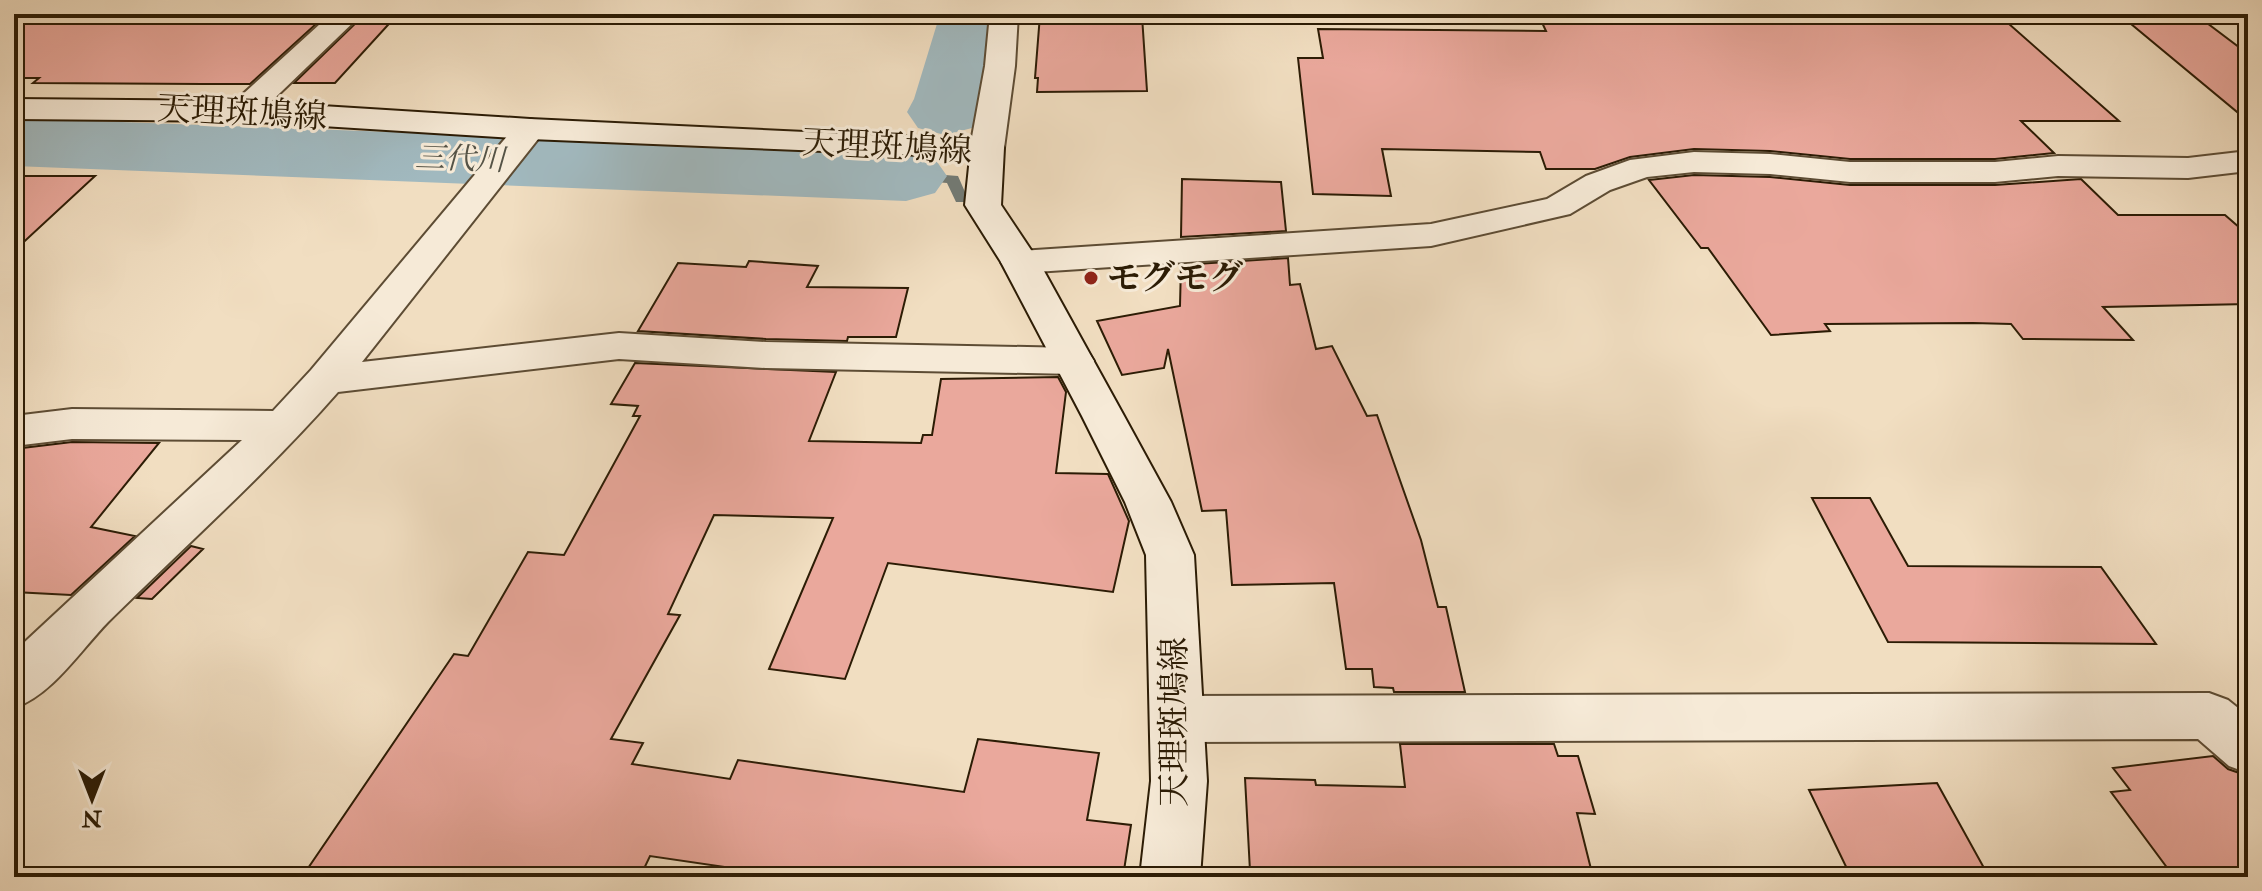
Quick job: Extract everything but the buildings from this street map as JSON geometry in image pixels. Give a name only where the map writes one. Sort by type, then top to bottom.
[{"type":"street","points":[[243,111],[348,14]]},
{"type":"street","points":[[987,148],[1000,66],[1004,14]]},
{"type":"street","name":"天理斑鳩線","points":[[14,109],[243,111],[512,151],[987,148],[983,205],[1020,262],[1074,361],[1148,502],[1170,555],[1179,781],[1170,877]]},
{"type":"street","points":[[14,686],[88,611],[284,426],[326,380],[512,151]]},
{"type":"street","points":[[1020,262],[1431,235],[1558,207],[1598,183],[1642,167],[1694,162],[1879,172],[1995,172],[2072,166],[2188,168],[2248,161]]},
{"type":"street","points":[[326,380],[619,346],[766,355],[1074,361]]},
{"type":"street","points":[[14,431],[72,424],[284,426]]},
{"type":"street","points":[[1178,719],[2209,716],[2248,749]]},
{"type":"waterway","name":"三代川","points":[[945,112],[952,99],[974,14]]},
{"type":"waterway","name":"三代川","points":[[14,142],[906,176]]},
{"type":"waterway","points":[[906,176],[953,179],[961,199]]},
{"type":"place","name":"モグモグ","points":[[1091,278]]}]
